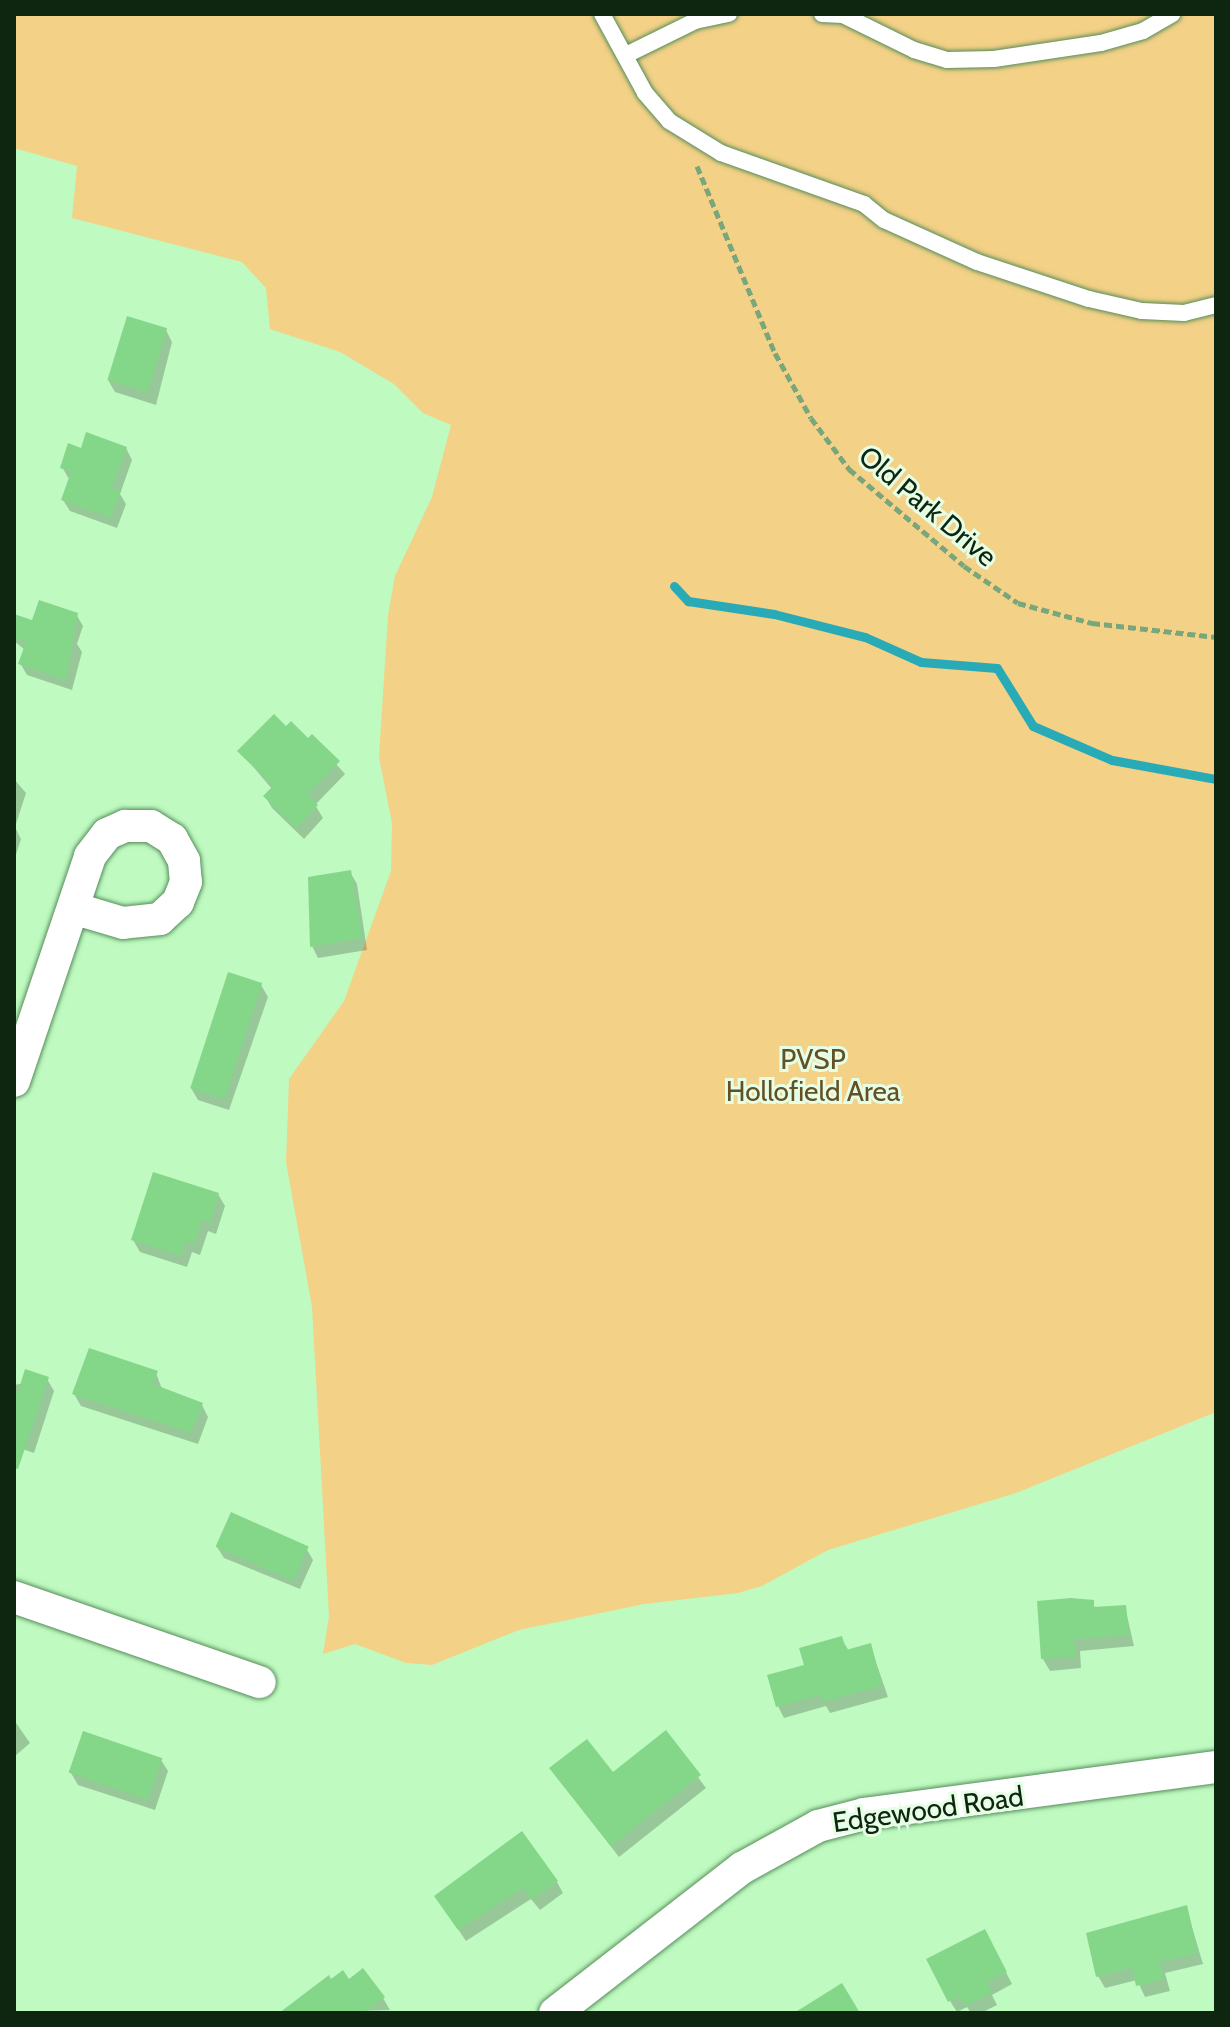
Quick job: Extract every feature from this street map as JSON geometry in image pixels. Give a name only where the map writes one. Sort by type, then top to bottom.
[{"type":"street","points":[[14,1081],[90,856],[107,834],[125,826],[151,826],[172,839],[184,861],[186,882],[178,902],[146,924],[73,908]]},
{"type":"street","points":[[14,1597],[260,1682]]},
{"type":"street","name":"Edgewood Road","points":[[555,2013],[742,1868],[818,1826],[864,1814],[1216,1767]]},
{"type":"lane","points":[[602,14],[645,93],[669,121],[721,153],[864,204],[884,220],[977,262],[1142,311],[1184,313],[1216,305]]},
{"type":"lane","points":[[626,55],[695,21],[729,14]]},
{"type":"lane","points":[[822,14],[843,15],[914,50],[947,60],[994,59],[1101,43],[1143,31],[1172,14]]},
{"type":"path","name":"Old Park Drive","points":[[669,121],[703,176],[775,353],[811,418],[849,469],[964,566],[1018,603],[1092,623],[1216,637]]},
{"type":"green space","name":"PVSP Hollofield Area","points":[[14,14],[1216,14],[1216,1412],[1016,1493],[828,1550],[762,1586],[738,1593],[644,1604],[519,1630],[432,1665],[406,1663],[355,1644],[323,1654],[329,1616],[312,1307],[286,1162],[289,1079],[344,1001],[391,871],[392,824],[379,757],[388,615],[395,576],[432,497],[451,425],[423,413],[394,384],[340,352],[270,329],[266,288],[242,262],[72,218],[77,166],[14,148]]},
{"type":"building","points":[[127,316],[167,328],[148,392],[107,380]]},
{"type":"building","points":[[86,432],[127,447],[112,488],[121,491],[111,518],[61,500],[71,472],[60,468],[68,443],[81,448]]},
{"type":"building","points":[[39,600],[78,613],[66,680],[18,664],[26,642],[14,638],[14,614],[32,620]]},
{"type":"building","points":[[274,714],[286,726],[291,721],[308,738],[312,734],[340,761],[308,794],[318,805],[296,828],[263,796],[273,786],[237,751]]},
{"type":"building","points":[[351,870],[362,938],[310,947],[308,877]]},
{"type":"building","points":[[228,972],[262,983],[225,1099],[190,1088]]},
{"type":"building","points":[[153,1172],[219,1193],[210,1223],[201,1220],[194,1244],[186,1241],[181,1256],[131,1240]]},
{"type":"building","points":[[89,1348],[158,1371],[153,1384],[203,1403],[191,1433],[72,1394]]},
{"type":"building","points":[[25,1369],[49,1377],[18,1469],[14,1468],[14,1390],[18,1392]]},
{"type":"building","points":[[231,1512],[309,1547],[293,1581],[216,1547]]},
{"type":"building","points":[[1071,1598],[1094,1600],[1094,1607],[1126,1605],[1129,1635],[1074,1639],[1076,1657],[1041,1659],[1037,1601]]},
{"type":"building","points":[[842,1636],[846,1650],[871,1643],[882,1686],[822,1702],[820,1695],[776,1707],[767,1675],[804,1665],[799,1648]]},
{"type":"building","points":[[666,1730],[701,1775],[611,1846],[549,1768],[587,1739],[613,1772]]},
{"type":"building","points":[[83,1731],[162,1758],[148,1800],[69,1773]]},
{"type":"building","points":[[522,1831],[558,1881],[532,1900],[523,1888],[458,1930],[434,1896]]},
{"type":"building","points":[[1187,1905],[1198,1953],[1160,1962],[1164,1979],[1136,1986],[1132,1968],[1096,1977],[1086,1933]]},
{"type":"building","points":[[985,1929],[1007,1972],[987,1982],[992,1993],[965,2006],[960,1996],[948,2002],[926,1959]]},
{"type":"building","points":[[363,1968],[385,1997],[364,2013],[279,2013],[329,1975],[331,1979],[343,1970],[349,1979]]},
{"type":"building","points":[[842,1983],[860,2013],[794,2013]]},
{"type":"waterway","points":[[674,586],[688,601],[774,614],[865,637],[921,662],[997,668],[1033,726],[1112,760],[1216,779]]}]
